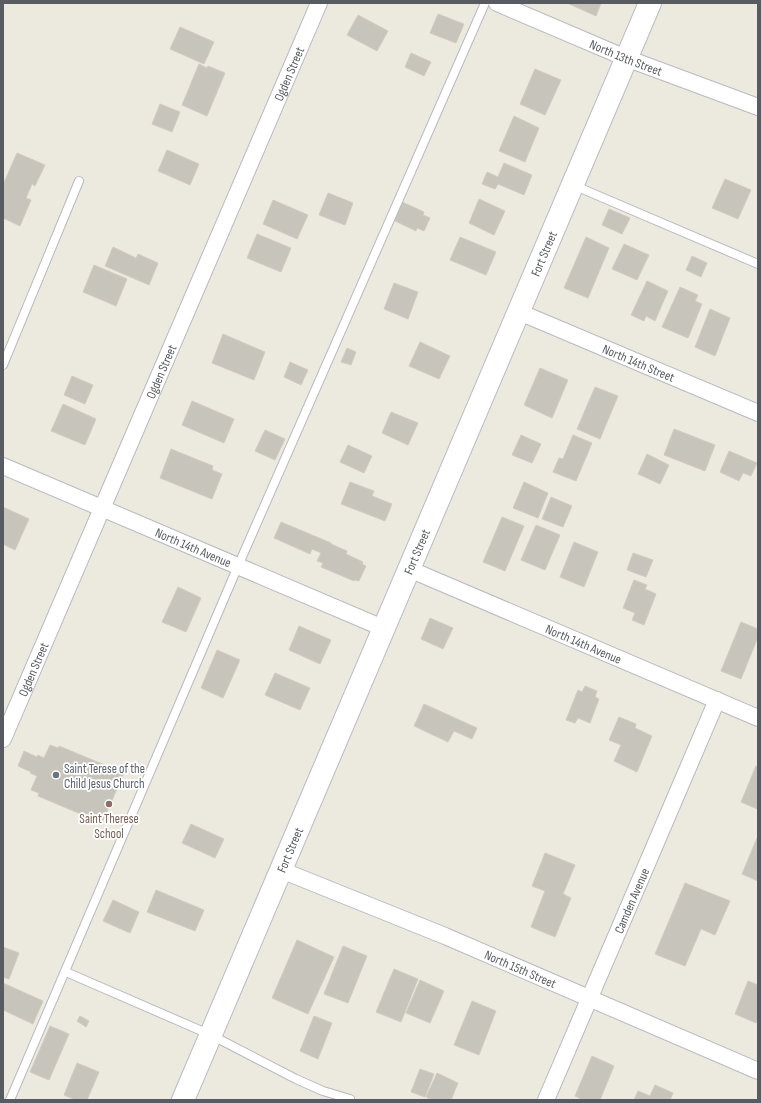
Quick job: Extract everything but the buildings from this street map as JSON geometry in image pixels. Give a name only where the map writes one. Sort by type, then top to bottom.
[{"type":"street","name":"Ogden Street","points":[[3,739],[319,3]]},
{"type":"street","name":"North 13th Street","points":[[497,3],[626,58],[758,107]]},
{"type":"street","name":"Fort Street","points":[[183,1100],[650,3]]},
{"type":"street","name":"North 14th Street","points":[[519,312],[758,413]]},
{"type":"street","name":"North 14th Avenue","points":[[3,466],[384,628]]},
{"type":"street","name":"North 14th Avenue","points":[[409,569],[758,718]]},
{"type":"street","name":"Camden Avenue","points":[[546,1100],[716,700]]},
{"type":"street","name":"North 15th Street","points":[[281,870],[445,936],[758,1071]]},
{"type":"lane","points":[[10,1100],[66,972],[238,566],[485,3]]},
{"type":"lane","points":[[3,365],[79,182]]},
{"type":"lane","points":[[572,184],[758,264]]},
{"type":"lane","points":[[66,972],[211,1035],[296,1079],[323,1091],[350,1100]]},
{"type":"place","name":"Saint Terese of the Child Jesus Church","points":[[56,775]]},
{"type":"place","name":"Saint Therese School","points":[[109,804]]}]
